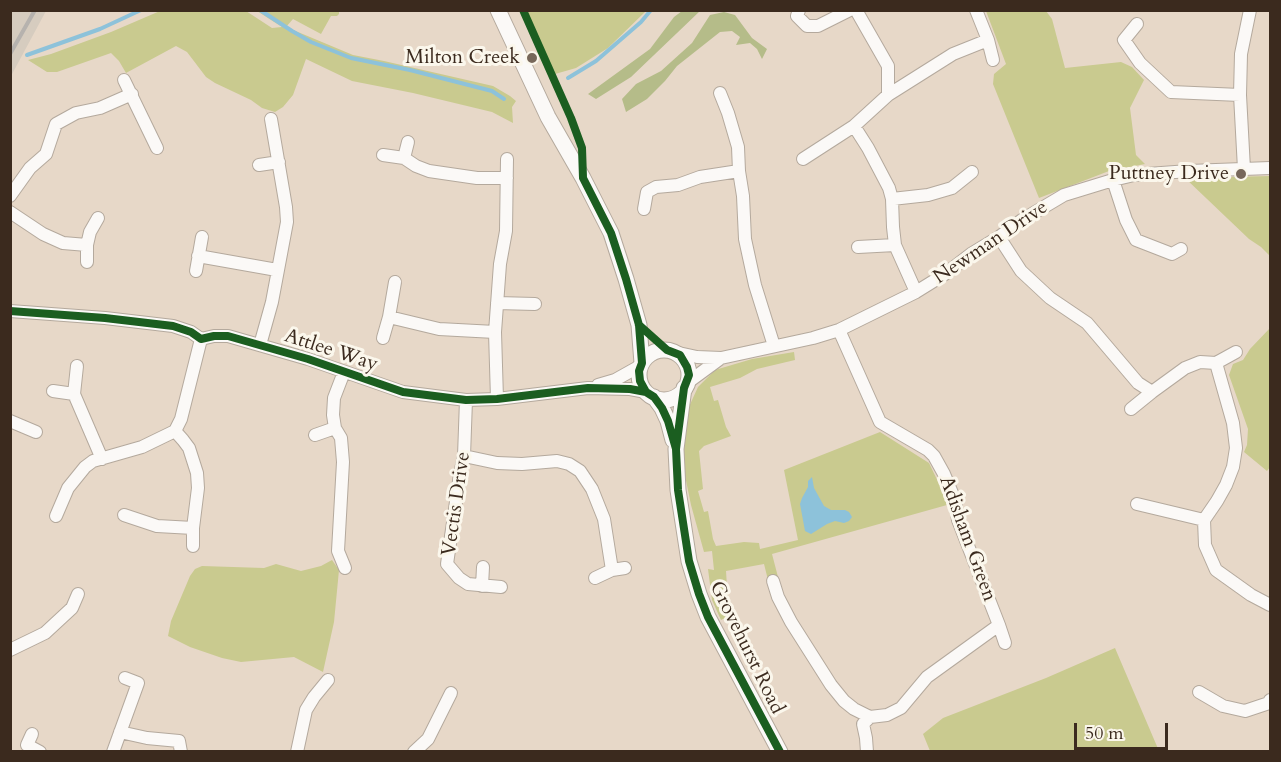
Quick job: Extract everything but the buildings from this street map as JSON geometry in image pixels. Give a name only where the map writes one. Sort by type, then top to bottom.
[{"type":"street","points":[[498,10],[548,117],[611,233],[639,325],[640,381],[650,394],[664,399],[680,393],[686,386],[688,375],[684,360],[639,325]]},
{"type":"street","points":[[799,10],[797,16],[807,26],[818,26],[850,10]]},
{"type":"street","points":[[856,10],[888,66],[888,95]]},
{"type":"street","points":[[976,10],[993,60]]},
{"type":"street","points":[[1244,169],[1240,95],[1241,54],[1250,10]]},
{"type":"street","points":[[1137,24],[1124,40],[1140,63],[1171,92],[1240,95]]},
{"type":"street","points":[[803,159],[854,126],[888,95],[953,54],[988,40]]},
{"type":"street","points":[[124,80],[157,148]]},
{"type":"street","points":[[720,93],[738,147],[745,239],[755,285],[774,346]]},
{"type":"street","points":[[10,196],[30,168],[46,154],[56,124],[76,113],[100,108],[132,94]]},
{"type":"street","points":[[260,345],[272,302],[287,222],[271,118]]},
{"type":"street","points":[[854,126],[889,188],[892,199],[895,245],[916,292]]},
{"type":"street","points":[[404,158],[408,142]]},
{"type":"street","points":[[383,154],[404,158],[429,171],[477,178],[507,178]]},
{"type":"street","points":[[497,399],[495,332],[500,264],[506,231],[507,159]]},
{"type":"street","points":[[259,165],[279,162]]},
{"type":"street","name":"Newman Drive","points":[[671,351],[697,357],[721,358],[813,338],[838,330],[916,292],[1022,220],[1064,195],[1113,180],[1156,173],[1270,168]]},
{"type":"street","points":[[644,209],[647,192],[656,187],[678,185],[700,177],[739,171]]},
{"type":"street","points":[[892,199],[928,195],[952,188],[972,172]]},
{"type":"street","points":[[1113,180],[1126,220],[1136,240],[1172,254],[1181,249]]},
{"type":"street","points":[[10,212],[44,234],[63,243],[87,245]]},
{"type":"street","points":[[87,262],[90,232],[98,218]]},
{"type":"street","points":[[196,272],[202,237]]},
{"type":"street","points":[[999,237],[1021,272],[1050,298],[1087,323],[1138,383],[1152,392]]},
{"type":"street","points":[[858,247],[895,245]]},
{"type":"street","points":[[198,256],[277,270]]},
{"type":"street","points":[[383,338],[395,282]]},
{"type":"street","points":[[497,303],[535,304]]},
{"type":"street","name":"Attlee Way","points":[[10,311],[173,326],[191,332],[201,339],[228,336],[403,392],[466,400],[497,399],[588,388],[630,389],[650,394]]},
{"type":"street","points":[[389,317],[439,329],[495,332]]},
{"type":"street","name":"Adisham Green","points":[[838,330],[880,422],[928,450],[944,474],[955,500],[958,520],[1005,643]]},
{"type":"street","points":[[56,516],[68,488],[93,461],[142,447],[175,431],[181,419],[201,339]]},
{"type":"street","points":[[641,364],[652,353],[659,350],[671,351]]},
{"type":"street","points":[[1131,409],[1185,368],[1200,362],[1216,363],[1236,352]]},
{"type":"street","name":"Newman Drive","points":[[686,386],[721,358]]},
{"type":"street","points":[[1216,363],[1233,423],[1236,448],[1233,467],[1226,485],[1204,520],[1205,545],[1215,570],[1270,605]]},
{"type":"street","name":"Attlee Way","points":[[588,388],[615,380],[641,364]]},
{"type":"street","points":[[78,366],[74,394],[102,459]]},
{"type":"street","points":[[344,372],[334,398],[333,415],[335,428],[341,438],[343,462],[338,551],[345,568]]},
{"type":"street","name":"Grovehurst Road","points":[[675,449],[686,386]]},
{"type":"street","points":[[53,391],[74,394]]},
{"type":"street","name":"Grovehurst Road","points":[[650,394],[662,408],[668,421],[675,449],[683,528],[689,561],[699,594],[708,617],[780,752]]},
{"type":"street","name":"Vectis Drive","points":[[466,400],[464,456],[447,564],[459,578],[468,584],[501,587]]},
{"type":"street","points":[[10,421],[36,432]]},
{"type":"street","points":[[315,435],[335,428]]},
{"type":"street","points":[[175,431],[189,448],[197,473],[194,546]]},
{"type":"street","points":[[464,456],[497,463],[522,464],[556,461],[569,464],[580,471],[592,489],[604,519],[612,570]]},
{"type":"street","points":[[1137,504],[1204,520]]},
{"type":"street","points":[[124,515],[158,526],[193,528]]},
{"type":"street","name":"Vectis Drive","points":[[482,586],[483,567]]},
{"type":"street","points":[[595,578],[612,570],[625,568]]},
{"type":"street","points":[[773,581],[778,597],[791,622],[831,685],[844,701],[870,717]]},
{"type":"street","points":[[10,650],[45,633],[72,608],[78,594]]},
{"type":"street","points":[[867,752],[867,738],[863,724],[870,717],[887,714],[901,708],[927,677],[999,626]]},
{"type":"street","points":[[112,752],[138,683],[125,678]]},
{"type":"street","points":[[297,752],[306,710],[328,680]]},
{"type":"street","points":[[1199,692],[1223,706],[1245,711],[1269,703],[1270,700]]},
{"type":"street","points":[[414,752],[428,739],[450,693]]},
{"type":"street","points":[[120,732],[147,738],[179,741],[181,752]]},
{"type":"street","points":[[32,734],[27,745],[40,752]]},
{"type":"shaded area","points":[[10,11],[46,11],[11,76]]},
{"type":"green space","points":[[160,11],[246,11],[272,28],[282,27],[257,11],[339,11],[337,16],[331,16],[321,34],[293,19],[286,27],[353,55],[493,86],[516,101],[512,107],[513,123],[492,112],[352,81],[306,59],[293,95],[283,107],[275,112],[262,108],[206,77],[187,52],[176,46],[126,73],[111,53],[57,72],[47,72],[28,60],[111,32]]},
{"type":"green space","points":[[526,11],[646,11],[608,48],[576,68],[555,74]]},
{"type":"green space","points":[[682,11],[700,11],[631,77],[596,99],[588,94],[650,49],[674,17]]},
{"type":"green space","points":[[986,11],[1046,11],[1052,19],[1065,68],[1121,62],[1132,67],[1144,80],[1130,108],[1136,155],[1145,164],[1109,171],[1039,198],[993,84],[994,74],[1006,64]]},
{"type":"green space","points":[[724,12],[735,15],[752,38],[767,49],[762,59],[757,49],[750,43],[736,45],[740,37],[732,31],[720,32],[677,66],[647,99],[626,112],[622,99],[636,84],[661,71],[692,43],[710,15]]},
{"type":"green space","points":[[1270,176],[1270,256],[1185,178]]},
{"type":"green space","points":[[1270,328],[1270,467],[1267,471],[1244,452],[1248,429],[1229,375],[1233,364],[1243,360]]},
{"type":"green space","points":[[794,352],[795,360],[757,369],[740,378],[710,387],[714,401],[718,400],[731,436],[704,446],[699,451],[703,489],[698,491],[704,512],[708,511],[716,546],[744,542],[759,543],[760,549],[798,540],[784,470],[880,432],[929,463],[947,505],[772,554],[778,577],[768,580],[764,564],[726,571],[727,617],[721,620],[712,600],[708,569],[714,570],[712,551],[704,552],[682,461],[687,411],[698,387],[715,370],[752,359]]},
{"type":"green space","points":[[332,560],[339,570],[334,622],[323,672],[294,657],[241,662],[222,658],[190,647],[168,636],[171,621],[195,569],[202,566],[264,568],[276,564],[301,571],[321,566]]},
{"type":"green space","points":[[1115,648],[1159,751],[930,751],[923,734],[943,718]]},
{"type":"water","points":[[812,477],[814,488],[824,506],[831,510],[849,512],[852,517],[849,521],[844,523],[835,521],[811,534],[805,531],[800,504],[808,487],[808,481]]},
{"type":"waterway","points":[[27,55],[100,29],[141,10]]},
{"type":"waterway","points":[[260,10],[311,42],[351,58],[492,91],[504,99]]},
{"type":"waterway","points":[[568,78],[596,61],[641,22],[651,10]]},
{"type":"railway","points":[[10,54],[35,10]]},
{"type":"cycle path","points":[[523,10],[571,118],[582,148],[583,178],[611,233],[626,279],[639,325],[642,363],[639,371],[640,381],[646,392],[654,397],[662,408],[676,449]]},
{"type":"cycle path","points":[[10,311],[173,326],[191,332],[201,339],[228,336],[308,359],[403,392],[466,400],[497,399],[588,388],[630,389],[646,392]]},
{"type":"cycle path","points":[[639,325],[667,350],[680,355],[687,367],[689,375],[684,388],[676,449],[678,490],[689,561],[708,617],[780,752]]},
{"type":"place","name":"Milton Creek","points":[[532,58]]},
{"type":"place","name":"Puttney Drive","points":[[1241,174]]}]
